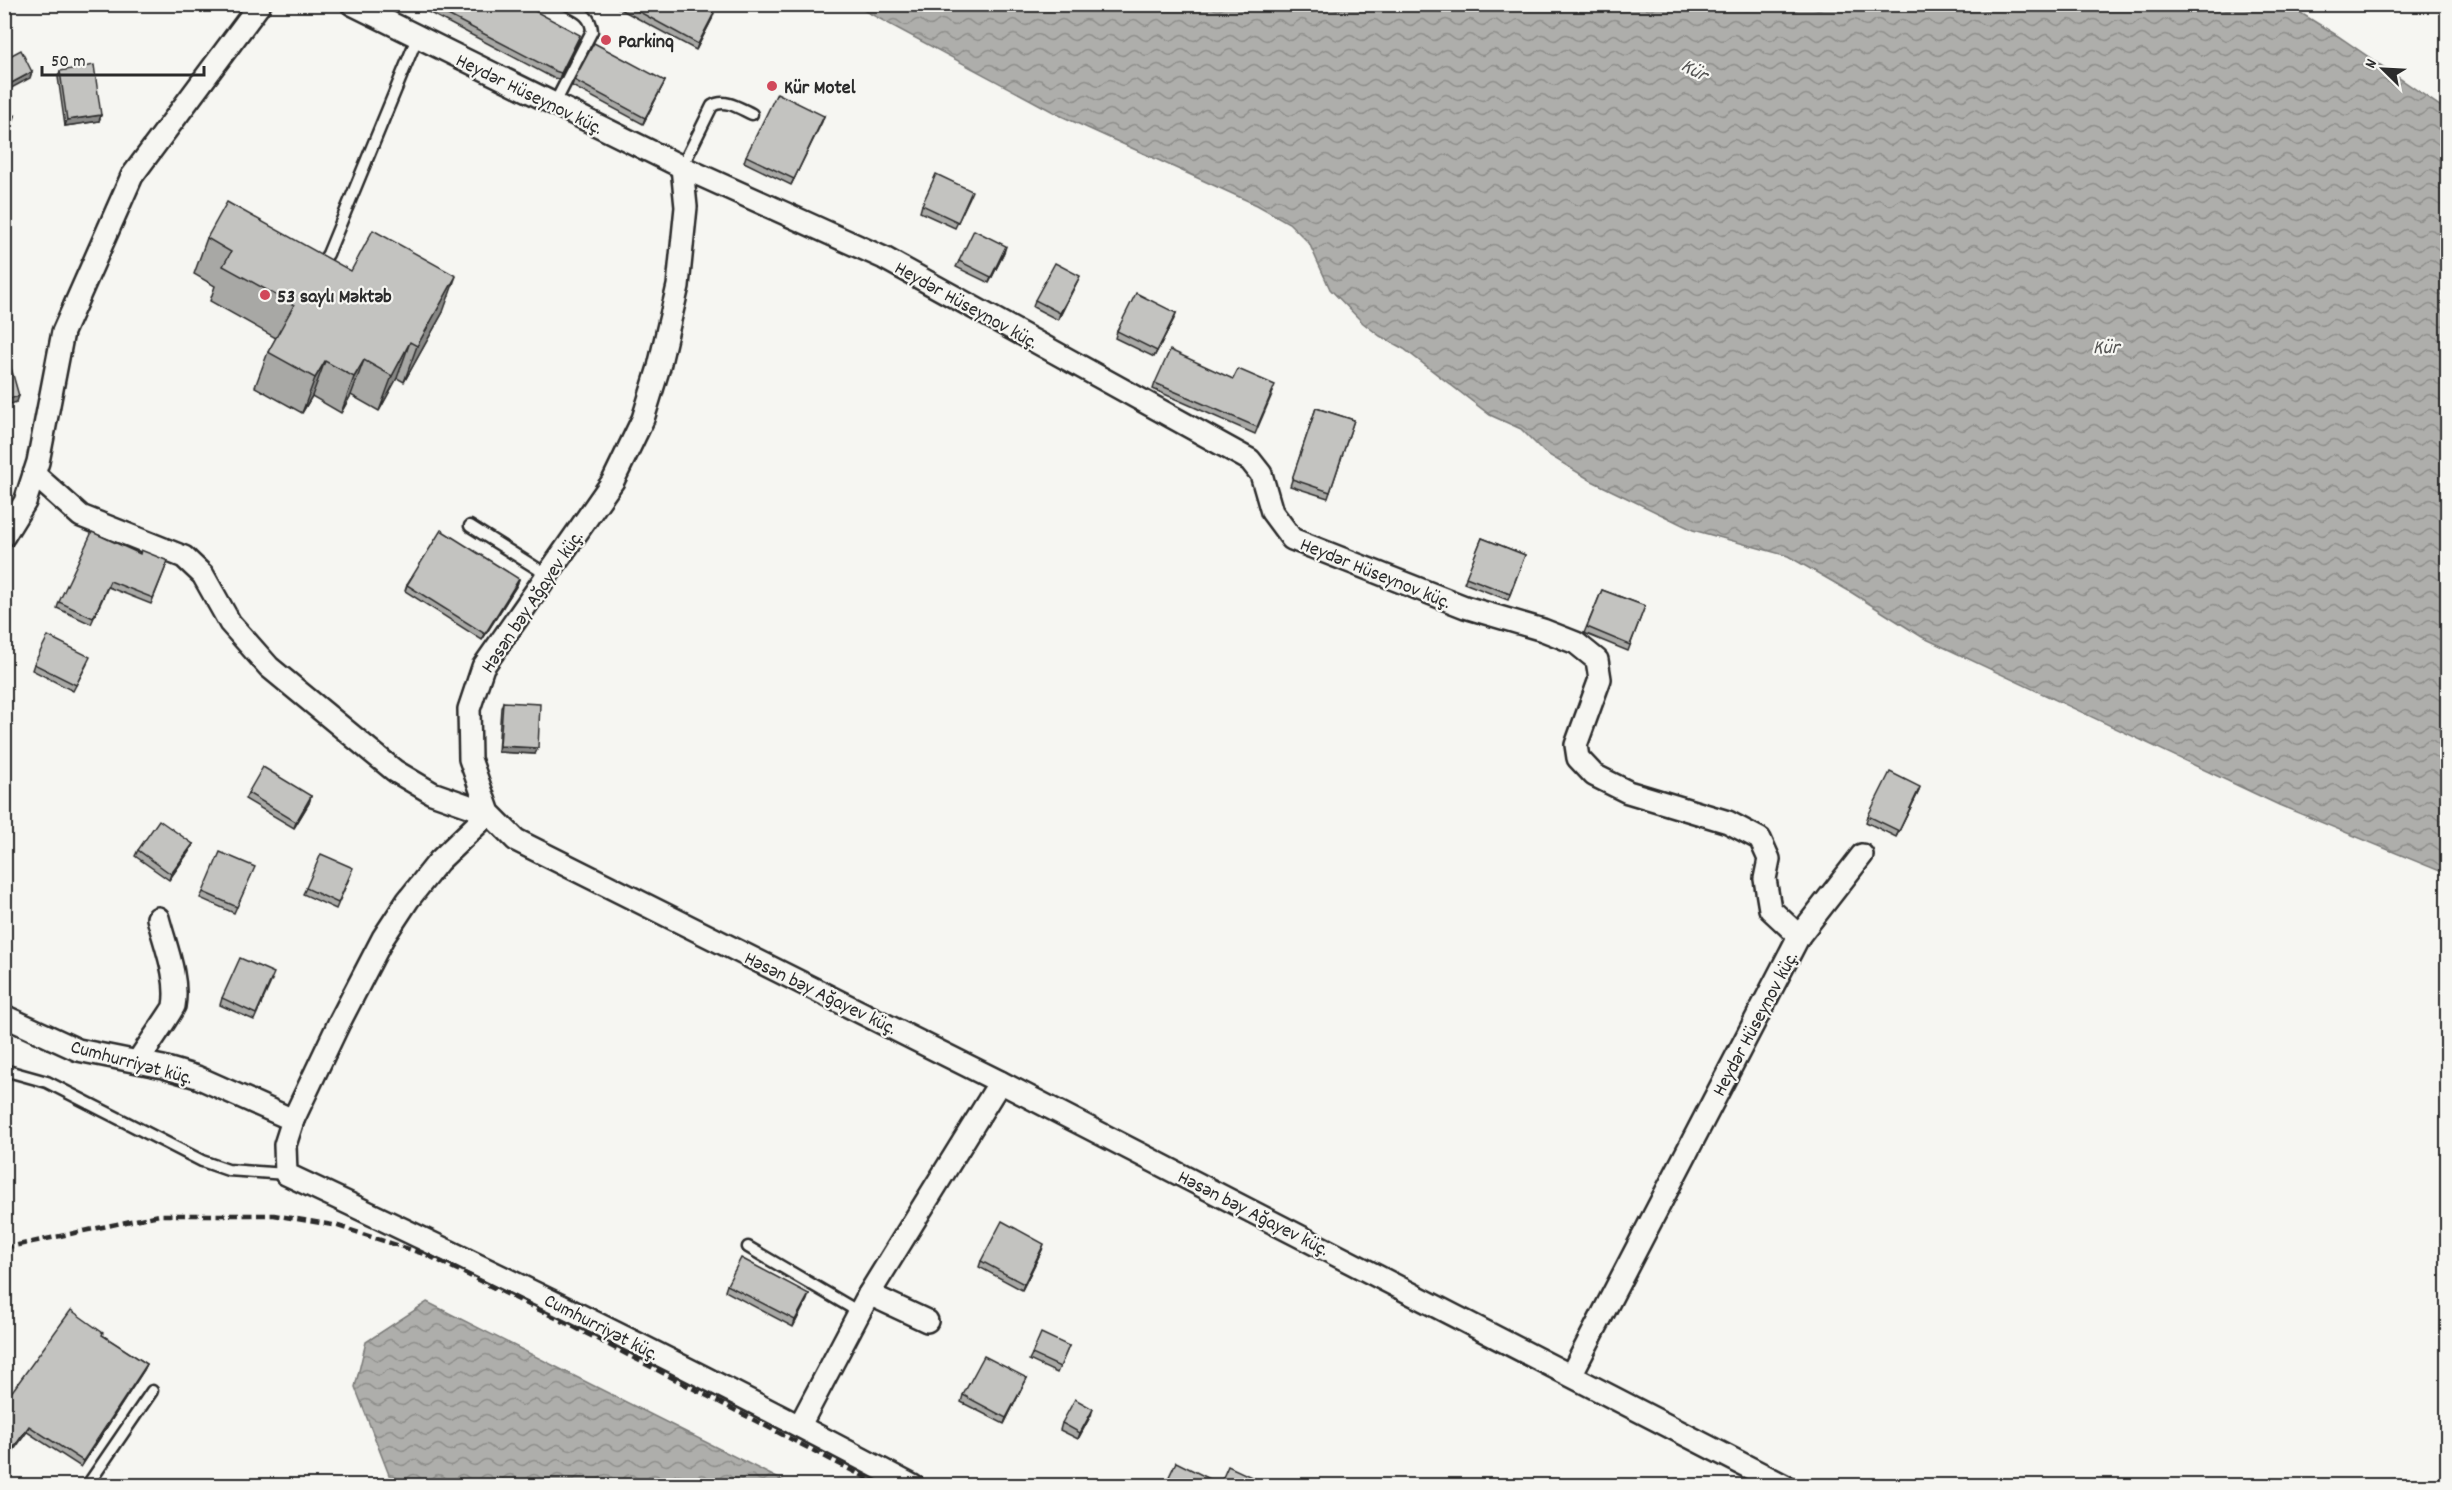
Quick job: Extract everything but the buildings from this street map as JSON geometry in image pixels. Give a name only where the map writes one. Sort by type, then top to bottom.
[{"type":"street","points":[[4,536],[25,502],[34,474],[63,332],[132,176],[260,4]]},
{"type":"street","name":"Heydər Hüseynov küç.","points":[[352,4],[682,167],[884,258],[1250,460],[1262,474],[1272,512],[1292,538],[1465,607],[1543,630],[1576,643],[1597,660],[1600,679],[1576,745],[1578,758],[1594,775],[1628,792],[1728,822],[1760,839],[1769,859],[1765,879],[1770,909],[1799,936],[1571,1376]]},
{"type":"street","name":"Həsən bəy Ağayev küç.","points":[[682,167],[686,207],[678,286],[659,367],[643,419],[613,481],[483,666],[469,709],[470,759],[489,813],[516,840],[1000,1082],[1785,1485]]},
{"type":"street","points":[[34,474],[81,516],[184,557],[203,575],[230,623],[269,667],[395,771],[432,793],[489,813],[439,861],[408,900],[383,938],[293,1120],[285,1145],[286,1174]]},
{"type":"street","points":[[1799,936],[1862,855]]},
{"type":"street","points":[[138,1062],[159,1027],[174,1008],[174,982],[158,918]]},
{"type":"street","name":"Cumhurriyət küç.","points":[[4,1016],[78,1050],[197,1077],[293,1120]]},
{"type":"street","points":[[800,1425],[864,1303],[1000,1082]]},
{"type":"street","name":"Cumhurriyət küç.","points":[[286,1174],[440,1245],[800,1425],[914,1485]]},
{"type":"street","points":[[864,1303],[927,1321]]},
{"type":"lane","points":[[554,105],[592,31],[591,22],[585,14],[566,4]]},
{"type":"lane","points":[[303,265],[314,267],[322,263],[328,254],[417,38]]},
{"type":"lane","points":[[682,167],[712,106],[718,102],[726,102],[752,114]]},
{"type":"lane","points":[[470,526],[546,574]]},
{"type":"lane","points":[[4,1070],[47,1082],[202,1161],[228,1170],[286,1174]]},
{"type":"lane","points":[[747,1247],[864,1303]]},
{"type":"lane","points":[[87,1485],[152,1391]]},
{"type":"water","name":"Kür","points":[[854,5],[2291,5],[2447,111],[2447,874],[2279,805],[1922,637],[1788,556],[1693,530],[1592,481],[1544,452],[1521,429],[1490,415],[1404,349],[1380,336],[1363,323],[1330,289],[1309,243],[1289,223],[1257,205],[1059,115]]},
{"type":"water","points":[[427,1302],[791,1485],[391,1485],[355,1387],[366,1342]]},
{"type":"railway","points":[[4,1248],[159,1215],[274,1215],[338,1226],[427,1255],[568,1324],[882,1486]]},
{"type":"place","name":"Parkinq","points":[[606,40]]},
{"type":"place","name":"Kür Motel","points":[[772,86]]},
{"type":"place","name":"53 saylı Məktəb","points":[[265,295]]}]
